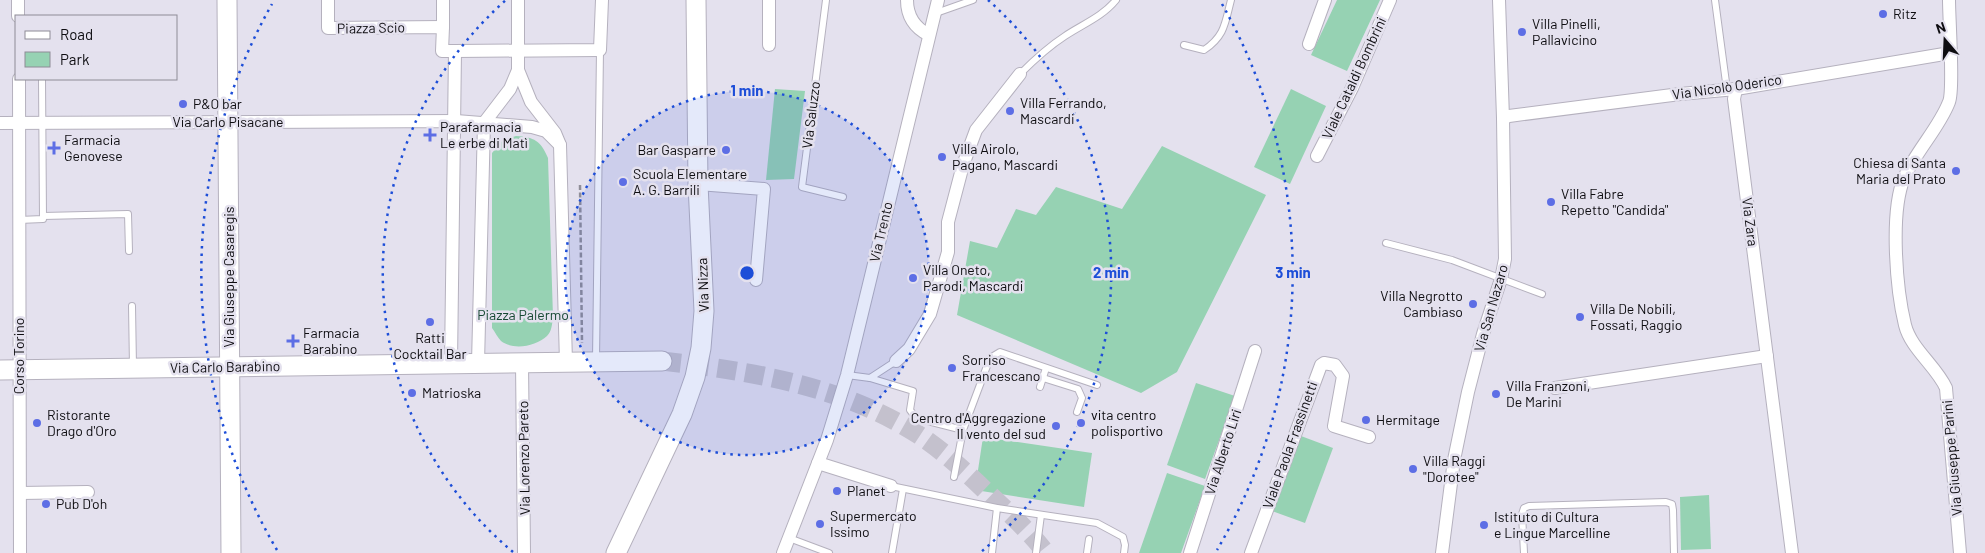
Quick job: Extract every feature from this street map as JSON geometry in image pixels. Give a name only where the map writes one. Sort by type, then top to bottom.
[{"type":"street","points":[[18,0],[18,15]]},
{"type":"street","name":"Via Giuseppe Casaregis","points":[[227,0],[231,553]]},
{"type":"street","name":"Piazza Scio","points":[[328,0],[328,28],[443,27]]},
{"type":"street","points":[[443,0],[442,51],[600,50],[602,0]]},
{"type":"street","points":[[518,0],[518,70],[531,102],[555,133],[560,145],[566,362]]},
{"type":"street","name":"Via Nizza","points":[[616,553],[682,414],[695,377],[704,311],[698,184],[696,0]]},
{"type":"street","points":[[769,0],[769,45]]},
{"type":"street","points":[[907,0],[910,17],[917,29],[929,35]]},
{"type":"street","name":"Via Trento","points":[[783,553],[818,463],[847,375],[938,0]]},
{"type":"street","points":[[1308,44],[1325,0]]},
{"type":"street","name":"Viale Cataldi Bombrini","points":[[1317,156],[1352,88],[1390,0]]},
{"type":"street","name":"Via San Nazaro","points":[[1442,553],[1454,460],[1468,392],[1483,334],[1501,279],[1505,244],[1499,0]]},
{"type":"street","name":"Via Giuseppe Parini","points":[[1949,0],[1950,101],[1904,178],[1899,196],[1896,232],[1897,266],[1906,326],[1912,341],[1939,373],[1946,388],[1960,553]]},
{"type":"street","points":[[455,51],[456,121],[451,363],[662,361]]},
{"type":"street","name":"Via Nicolò Oderico","points":[[1503,118],[1731,89],[1950,53]]},
{"type":"street","points":[[478,363],[484,123],[510,89],[518,70]]},
{"type":"street","points":[[896,361],[909,349],[930,314],[948,252],[948,222],[963,165],[976,130],[1020,74]]},
{"type":"street","name":"Corso Torino","points":[[19,80],[20,553]]},
{"type":"street","name":"Via Zara","points":[[1731,89],[1734,99],[1792,553]]},
{"type":"street","points":[[456,121],[532,127],[546,131],[560,145]]},
{"type":"street","name":"Via Carlo Pisacane","points":[[0,123],[456,121]]},
{"type":"street","points":[[698,184],[764,189],[756,280]]},
{"type":"street","name":"Via Alberto Liri","points":[[1190,553],[1255,351]]},
{"type":"street","points":[[1555,388],[1767,356]]},
{"type":"street","name":"Via Lorenzo Pareto","points":[[522,362],[524,553]]},
{"type":"street","name":"Via Carlo Barabino","points":[[0,370],[451,363]]},
{"type":"street","name":"Viale Paola Frassinetti","points":[[1251,553],[1321,365],[1335,364],[1343,376],[1334,426],[1369,437]]},
{"type":"street","points":[[818,463],[897,488]]},
{"type":"street","points":[[20,493],[88,492]]},
{"type":"lane","name":"Via Saluzzo","points":[[826,0],[802,187],[843,197]]},
{"type":"lane","points":[[934,13],[973,0]]},
{"type":"lane","points":[[1020,74],[1040,54],[1064,36],[1106,11],[1116,0]]},
{"type":"lane","points":[[1184,45],[1204,50],[1217,42],[1224,29],[1231,0]]},
{"type":"lane","points":[[1714,0],[1731,89]]},
{"type":"lane","points":[[596,362],[600,50]]},
{"type":"lane","points":[[19,220],[43,219],[42,80]]},
{"type":"lane","points":[[43,216],[128,214],[129,251]]},
{"type":"lane","points":[[1386,243],[1452,260],[1542,294]]},
{"type":"lane","points":[[132,306],[132,368]]},
{"type":"lane","points":[[954,477],[964,430],[990,358],[994,354],[1000,352],[1097,385]]},
{"type":"lane","points":[[870,378],[896,361]]},
{"type":"lane","points":[[1040,387],[1046,368]]},
{"type":"lane","points":[[847,375],[870,378],[913,391],[910,410],[916,418],[964,430]]},
{"type":"lane","points":[[1043,378],[1078,390],[1082,398],[1077,412]]},
{"type":"lane","points":[[892,553],[897,488],[996,508],[1097,523],[1109,528],[1125,541],[1124,553]]},
{"type":"lane","points":[[1524,553],[1522,514],[1524,508],[1529,506],[1666,502],[1672,504],[1673,510],[1674,553]]},
{"type":"lane","points":[[992,553],[996,508]]},
{"type":"lane","points":[[1036,553],[1041,515]]},
{"type":"lane","points":[[788,538],[829,553]]},
{"type":"lane","points":[[1087,553],[1089,539]]},
{"type":"path","points":[[580,185],[582,343]]},
{"type":"green space","points":[[1337,0],[1380,0],[1347,71],[1311,55]]},
{"type":"green space","points":[[775,89],[805,91],[794,179],[766,180]]},
{"type":"green space","points":[[1291,89],[1326,106],[1290,184],[1254,167]]},
{"type":"green space","name":"Piazza Palermo","points":[[516,136],[528,137],[536,141],[543,148],[548,158],[553,317],[549,334],[531,345],[525,346],[506,344],[501,341],[492,328],[492,153],[503,140]]},
{"type":"green space","points":[[1162,146],[1266,195],[1177,372],[1141,393],[957,315],[970,241],[997,248],[1016,209],[1036,215],[1056,187],[1122,209]]},
{"type":"green space","points":[[1196,383],[1235,396],[1205,479],[1167,465]]},
{"type":"green space","points":[[1301,436],[1333,448],[1305,523],[1272,511]]},
{"type":"green space","points":[[983,437],[1092,453],[1084,507],[975,490]]},
{"type":"green space","points":[[1167,473],[1205,486],[1181,553],[1139,553]]},
{"type":"green space","points":[[1709,495],[1711,549],[1681,550],[1680,497]]},
{"type":"tunnel","points":[[662,361],[729,370],[796,384],[829,393],[861,405],[892,420],[922,437],[958,465],[1020,523],[1046,553]]},
{"type":"place","name":"Ritz","points":[[1883,14]]},
{"type":"place","name":"Villa Pinelli, Pallavicino","points":[[1522,32]]},
{"type":"place","name":"P&O bar","points":[[183,104]]},
{"type":"place","name":"Villa Ferrando, Mascardi","points":[[1010,111]]},
{"type":"place","name":"Parafarmacia Le erbe di Matì","points":[[430,135]]},
{"type":"place","name":"Farmacia Genovese","points":[[54,148]]},
{"type":"place","name":"Bar Gasparre","points":[[726,150]]},
{"type":"place","name":"Villa Airolo, Pagano, Mascardi","points":[[942,157]]},
{"type":"place","name":"Chiesa di Santa Maria del Prato","points":[[1956,171]]},
{"type":"place","name":"Scuola Elementare A. G. Barrili","points":[[623,182]]},
{"type":"place","name":"Villa Fabre Repetto \"Candida\"","points":[[1551,202]]},
{"type":"place","name":"Villa Oneto, Parodi, Mascardi","points":[[913,278]]},
{"type":"place","name":"Villa Negrotto Cambiaso","points":[[1473,304]]},
{"type":"place","name":"Villa De Nobili, Fossati, Raggio","points":[[1580,317]]},
{"type":"place","name":"Ratti Cocktail Bar","points":[[430,322]]},
{"type":"place","name":"Farmacia Barabino","points":[[293,341]]},
{"type":"place","name":"Sorriso Francescano","points":[[952,368]]},
{"type":"place","name":"Matrioska","points":[[412,393]]},
{"type":"place","name":"Villa Franzoni, De Marini","points":[[1496,394]]},
{"type":"place","name":"Hermitage","points":[[1366,420]]},
{"type":"place","name":"Ristorante Drago d'Oro","points":[[37,423]]},
{"type":"place","name":"vita centro polisportivo","points":[[1081,423]]},
{"type":"place","name":"Centro d'Aggregazione Il vento del sud","points":[[1056,426]]},
{"type":"place","name":"Villa Raggi \"Dorotee\"","points":[[1413,469]]},
{"type":"place","name":"Planet","points":[[837,491]]},
{"type":"place","name":"Pub D'oh","points":[[46,504]]},
{"type":"place","name":"Supermercato Issimo","points":[[820,524]]},
{"type":"place","name":"Istituto di Cultura e Lingue Marcelline","points":[[1484,525]]}]
